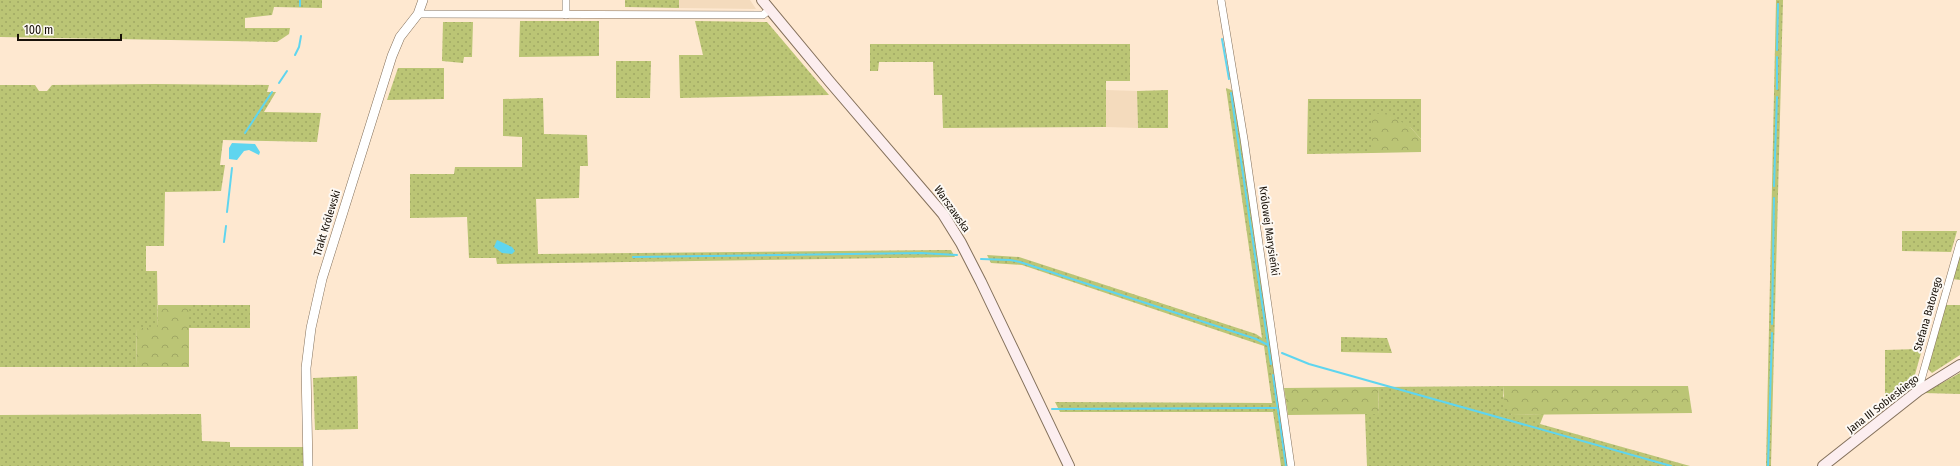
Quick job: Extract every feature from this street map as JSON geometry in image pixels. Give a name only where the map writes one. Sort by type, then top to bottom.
[{"type":"main road","name":"Warszawska","points":[[762,0],[943,214],[961,243],[981,282],[1069,466]]},
{"type":"main road","name":"Jana III Sobieskiego","points":[[1823,466],[1918,391],[1960,365]]},
{"type":"street","name":"Trakt Królewski","points":[[308,466],[306,368],[311,328],[322,279],[392,56],[400,37],[418,14],[423,0]]},
{"type":"street","points":[[566,0],[566,15]]},
{"type":"street","name":"Królowej Marysieńki","points":[[1220,0],[1244,139],[1291,466]]},
{"type":"street","points":[[418,14],[763,15],[769,10]]},
{"type":"street","name":"Stefana Batorego","points":[[1918,391],[1960,243]]},
{"type":"shaded area","points":[[679,0],[750,0],[756,9],[679,8]]},
{"type":"shaded area","points":[[1106,90],[1137,91],[1138,128],[1106,127]]},
{"type":"green space","points":[[0,0],[322,0],[322,8],[274,7],[272,15],[245,18],[245,28],[290,28],[289,34],[277,42],[0,37]]},
{"type":"green space","points":[[625,0],[679,0],[679,8],[625,7]]},
{"type":"green space","points":[[1776,0],[1783,0],[1771,466],[1766,466]]},
{"type":"green space","points":[[520,21],[599,21],[599,56],[519,57]]},
{"type":"green space","points":[[695,21],[767,22],[829,95],[680,98],[679,55],[703,55]]},
{"type":"green space","points":[[443,22],[473,22],[472,57],[464,57],[463,63],[442,61]]},
{"type":"green space","points":[[870,44],[1130,44],[1130,81],[1106,81],[1106,127],[943,128],[942,95],[934,95],[933,62],[879,62],[878,71],[870,71]]},
{"type":"green space","points":[[616,61],[651,61],[650,98],[616,98]]},
{"type":"green space","points":[[398,68],[444,68],[444,99],[387,100]]},
{"type":"green space","points":[[0,85],[35,85],[39,91],[47,91],[52,85],[269,85],[267,92],[276,92],[264,112],[321,113],[317,142],[223,140],[220,165],[225,165],[221,191],[165,192],[164,246],[146,246],[146,271],[157,271],[158,328],[136,328],[137,367],[0,367]]},
{"type":"green space","points":[[1226,88],[1234,91],[1288,466],[1281,466],[1273,412],[1060,412],[1055,402],[1272,403],[1264,346],[1022,265],[991,263],[987,255],[1019,257],[1256,334],[1262,338]]},
{"type":"green space","points":[[1168,90],[1168,128],[1138,128],[1137,91]]},
{"type":"green space","points":[[543,98],[544,134],[587,135],[588,166],[580,166],[579,198],[536,199],[538,254],[951,250],[955,257],[497,264],[496,258],[469,258],[467,217],[410,218],[410,174],[454,174],[455,167],[522,167],[522,137],[503,136],[503,99]]},
{"type":"green space","points":[[1308,99],[1421,99],[1421,139],[1411,128],[1372,114],[1372,153],[1307,154]]},
{"type":"green space","points":[[1372,113],[1391,115],[1411,128],[1421,139],[1421,152],[1372,153]]},
{"type":"green space","points":[[1902,231],[1957,231],[1951,252],[1902,251]]},
{"type":"green space","points":[[1960,252],[1960,280],[1952,279]]},
{"type":"green space","points":[[158,305],[189,305],[189,367],[137,367],[136,328],[158,328]]},
{"type":"green space","points":[[189,305],[250,305],[250,328],[188,328]]},
{"type":"green space","points":[[1945,305],[1960,305],[1960,355],[1932,373],[1928,369],[1928,365]]},
{"type":"green space","points":[[1341,337],[1387,338],[1392,353],[1341,352]]},
{"type":"green space","points":[[1918,349],[1921,353],[1912,385],[1889,402],[1885,396],[1885,350]]},
{"type":"green space","points":[[1960,373],[1960,394],[1924,393]]},
{"type":"green space","points":[[357,376],[358,429],[315,430],[313,378]]},
{"type":"green space","points":[[1504,386],[1503,396],[1512,415],[1544,414],[1540,424],[1690,466],[1367,466],[1365,414],[1378,414],[1379,387]]},
{"type":"green space","points":[[1504,386],[1688,386],[1692,413],[1512,415],[1505,402]]},
{"type":"green space","points":[[1379,387],[1378,414],[1288,415],[1284,388]]},
{"type":"green space","points":[[201,414],[202,441],[230,442],[230,447],[303,447],[304,466],[0,466],[0,415]]},
{"type":"water","points":[[232,143],[255,144],[260,152],[259,155],[249,150],[244,151],[237,160],[229,159],[229,148]]},
{"type":"water","points":[[497,240],[512,247],[515,251],[512,254],[502,253],[494,247]]},
{"type":"waterway","points":[[300,0],[300,6]]},
{"type":"waterway","points":[[1777,50],[1778,4]]},
{"type":"waterway","points":[[295,55],[299,47],[301,36]]},
{"type":"waterway","points":[[1222,39],[1229,79]]},
{"type":"waterway","points":[[1777,57],[1777,89]]},
{"type":"waterway","points":[[279,83],[287,71]]},
{"type":"waterway","points":[[245,133],[272,92]]},
{"type":"waterway","points":[[1231,93],[1271,364]]},
{"type":"waterway","points":[[1774,186],[1777,97]]},
{"type":"waterway","points":[[227,212],[232,168]]},
{"type":"waterway","points":[[1772,324],[1774,198]]},
{"type":"waterway","points":[[224,242],[226,226]]},
{"type":"waterway","points":[[633,257],[921,253],[957,255]]},
{"type":"waterway","points":[[981,259],[1010,260],[1020,262],[1256,339],[1268,345]]},
{"type":"waterway","points":[[1768,466],[1772,333]]},
{"type":"waterway","points":[[1282,353],[1309,364],[1671,466]]},
{"type":"waterway","points":[[1273,375],[1286,466]]},
{"type":"waterway","points":[[1052,409],[1278,408]]}]
